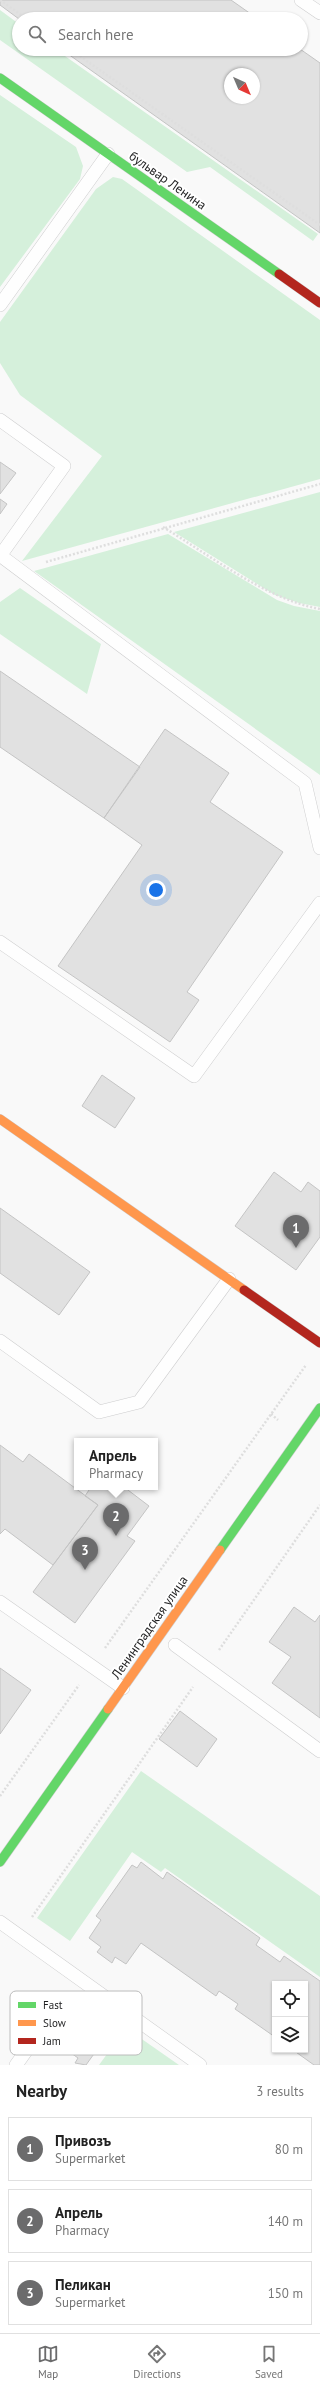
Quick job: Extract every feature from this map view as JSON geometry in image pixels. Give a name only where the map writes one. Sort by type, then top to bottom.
[{"type":"street","name":"бульвар Ленина","points":[[0,78],[320,303]]},
{"type":"street","points":[[0,1119],[320,1343]]},
{"type":"street","name":"Ленинградская улица","points":[[0,1862],[320,1408]]},
{"type":"lane","points":[[301,0],[320,14]]},
{"type":"lane","points":[[0,305],[108,154]]},
{"type":"lane","points":[[0,420],[64,466],[0,556],[305,783],[320,848]]},
{"type":"lane","points":[[0,942],[194,1076],[320,903]]},
{"type":"lane","points":[[0,1341],[99,1412],[139,1402],[229,1280]]},
{"type":"lane","points":[[0,1602],[123,1688]]},
{"type":"lane","points":[[175,1645],[320,1751]]},
{"type":"lane","points":[[0,1922],[96,1991]]},
{"type":"lane","points":[[142,2024],[200,2065]]},
{"type":"lane","points":[[16,2065],[23,2055]]},
{"type":"path","points":[[0,0],[18,12]]},
{"type":"path","points":[[80,56],[320,225]]},
{"type":"path","points":[[19,570],[163,527],[320,484]]},
{"type":"path","points":[[163,527],[276,597],[298,605],[320,610]]},
{"type":"path","points":[[0,1796],[306,1364]]},
{"type":"path","points":[[271,1414],[274,1417]]},
{"type":"path","points":[[19,1936],[320,1505]]},
{"type":"green space","points":[[0,10],[12,19],[12,48],[0,40]]},
{"type":"green space","points":[[23,56],[65,56],[318,234],[313,241],[210,167],[187,172]]},
{"type":"green space","points":[[0,95],[76,147],[83,166],[80,179],[0,287]]},
{"type":"green space","points":[[113,177],[122,179],[320,320],[320,479],[22,561],[102,456],[20,395],[0,363],[0,322],[96,189]]},
{"type":"green space","points":[[320,492],[320,607],[299,603],[275,595],[174,532]]},
{"type":"green space","points":[[168,534],[277,600],[294,606],[320,611],[320,775],[34,571]]},
{"type":"green space","points":[[20,588],[101,644],[87,694],[0,634],[0,602]]},
{"type":"green space","points":[[141,1771],[320,1896],[320,1977],[165,1868],[161,1872],[132,1852],[70,1941],[37,1918]]},
{"type":"green space","points":[[142,2039],[179,2065],[99,2065],[106,2055],[142,2055]]},
{"type":"building","points":[[0,0],[231,0],[248,12],[12,12],[12,14],[0,5]]},
{"type":"building","points":[[308,55],[320,63],[320,233],[71,56],[308,56]]},
{"type":"building","points":[[0,462],[16,473],[0,494]]},
{"type":"building","points":[[0,499],[7,504],[0,514]]},
{"type":"building","points":[[0,671],[140,767],[104,818],[0,747]]},
{"type":"building","points":[[165,729],[229,773],[210,802],[283,852],[187,992],[199,1000],[170,1042],[58,966],[142,845],[104,818]]},
{"type":"building","points":[[102,1075],[135,1098],[115,1128],[82,1106]]},
{"type":"building","points":[[274,1172],[301,1192],[308,1182],[320,1191],[320,1237],[296,1270],[235,1226]]},
{"type":"building","points":[[0,1208],[90,1272],[59,1315],[0,1273]]},
{"type":"building","points":[[0,1445],[23,1462],[29,1454],[74,1487],[74,1490],[78,1490],[98,1505],[53,1565],[5,1529],[0,1534]]},
{"type":"building","points":[[89,1490],[128,1490],[149,1506],[127,1536],[135,1541],[75,1623],[33,1592],[98,1505],[85,1496]]},
{"type":"building","points":[[294,1607],[315,1622],[320,1615],[320,1718],[272,1683],[291,1657],[269,1642]]},
{"type":"building","points":[[0,1668],[31,1690],[0,1734]]},
{"type":"building","points":[[180,1711],[217,1739],[197,1767],[159,1739]]},
{"type":"building","points":[[141,1862],[163,1879],[167,1872],[260,1938],[256,1945],[280,1962],[284,1956],[320,1981],[320,2065],[314,2065],[297,2053],[308,2053],[308,1981],[272,1981],[272,2035],[235,2009],[238,2004],[219,1991],[216,1996],[141,1943],[126,1964],[115,1957],[112,1963],[97,1952],[101,1947],[89,1938],[101,1920],[96,1916],[132,1865],[137,1868]]},
{"type":"building","points":[[74,2055],[93,2055],[86,2065],[75,2063],[78,2058]]},
{"type":"traffic: fast","points":[[0,78],[279,274]]},
{"type":"traffic: fast","points":[[220,1550],[320,1408]]},
{"type":"traffic: fast","points":[[0,1862],[108,1709]]},
{"type":"traffic: slow","points":[[0,1119],[244,1290]]},
{"type":"traffic: slow","points":[[108,1709],[220,1550]]},
{"type":"traffic: jam","points":[[279,274],[320,303]]},
{"type":"traffic: jam","points":[[244,1290],[320,1343]]},
{"type":"place","name":"Привозъ","points":[[296,1248]]},
{"type":"place","name":"Апрель","points":[[116,1536]]},
{"type":"place","name":"Пеликан","points":[[85,1570]]}]
